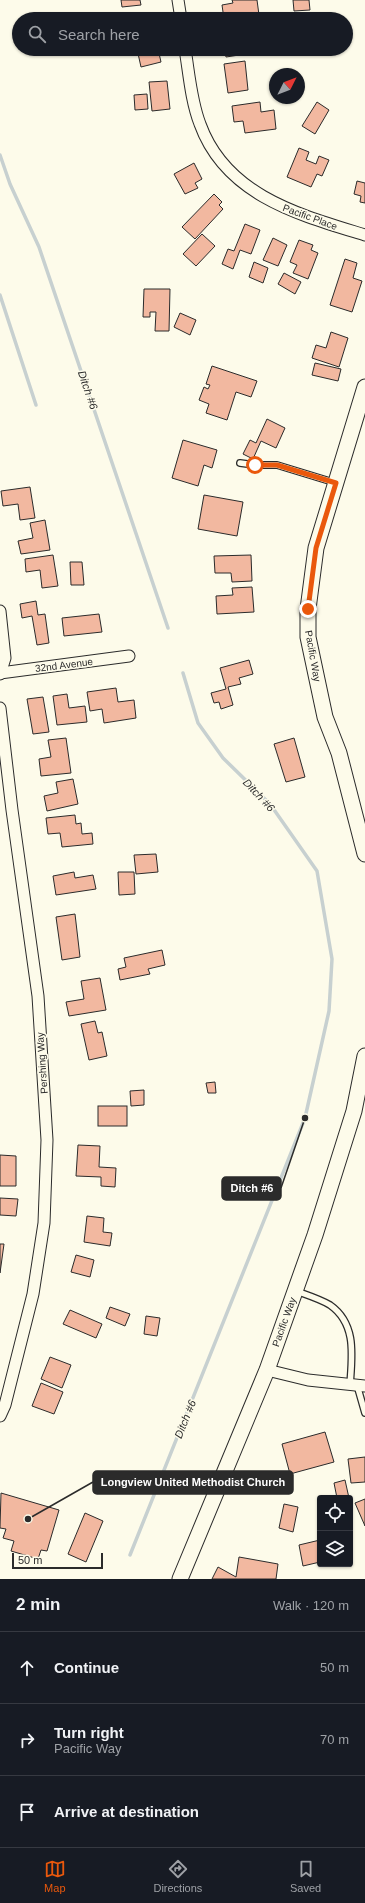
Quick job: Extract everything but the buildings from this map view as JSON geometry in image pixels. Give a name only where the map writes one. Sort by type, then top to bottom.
[{"type":"main road","name":"Pacific Way","points":[[365,387],[316,548],[308,609],[308,637],[325,717],[340,753],[365,854]]},
{"type":"main road","name":"Pacific Way","points":[[180,1579],[267,1370],[315,1235],[354,1111],[365,1056]]},
{"type":"street","points":[[178,0],[180,12]]},
{"type":"street","name":"Pacific Place","points":[[186,56],[190,84],[199,123],[208,142],[228,168],[245,184],[271,202],[294,212],[365,236]]},
{"type":"street","points":[[0,611],[5,658],[0,674]]},
{"type":"street","name":"32nd Avenue","points":[[0,674],[129,656]]},
{"type":"street","name":"Pershing Way","points":[[0,708],[12,810],[38,996],[47,1140],[44,1223],[33,1294],[5,1405],[0,1416]]},
{"type":"street","points":[[267,1370],[308,1380],[357,1385]]},
{"type":"lane","points":[[240,463],[277,465],[336,483]]},
{"type":"lane","points":[[295,1290],[329,1304],[340,1313],[348,1326],[357,1385],[365,1413]]},
{"type":"waterway","name":"Ditch #6","points":[[0,155],[10,184],[39,247],[168,628]]},
{"type":"waterway","points":[[0,295],[36,405]]},
{"type":"waterway","name":"Ditch #6","points":[[130,1555],[305,1118],[329,1011],[332,959],[317,871],[270,804],[223,758],[198,723],[183,673]]},
{"type":"place","name":"Ditch #6","points":[[305,1118]]},
{"type":"place","name":"Longview United Methodist Church","points":[[28,1519]]},
{"type":"route","points":[[255,465],[277,465],[336,483],[316,548],[310,584],[308,609]]}]
